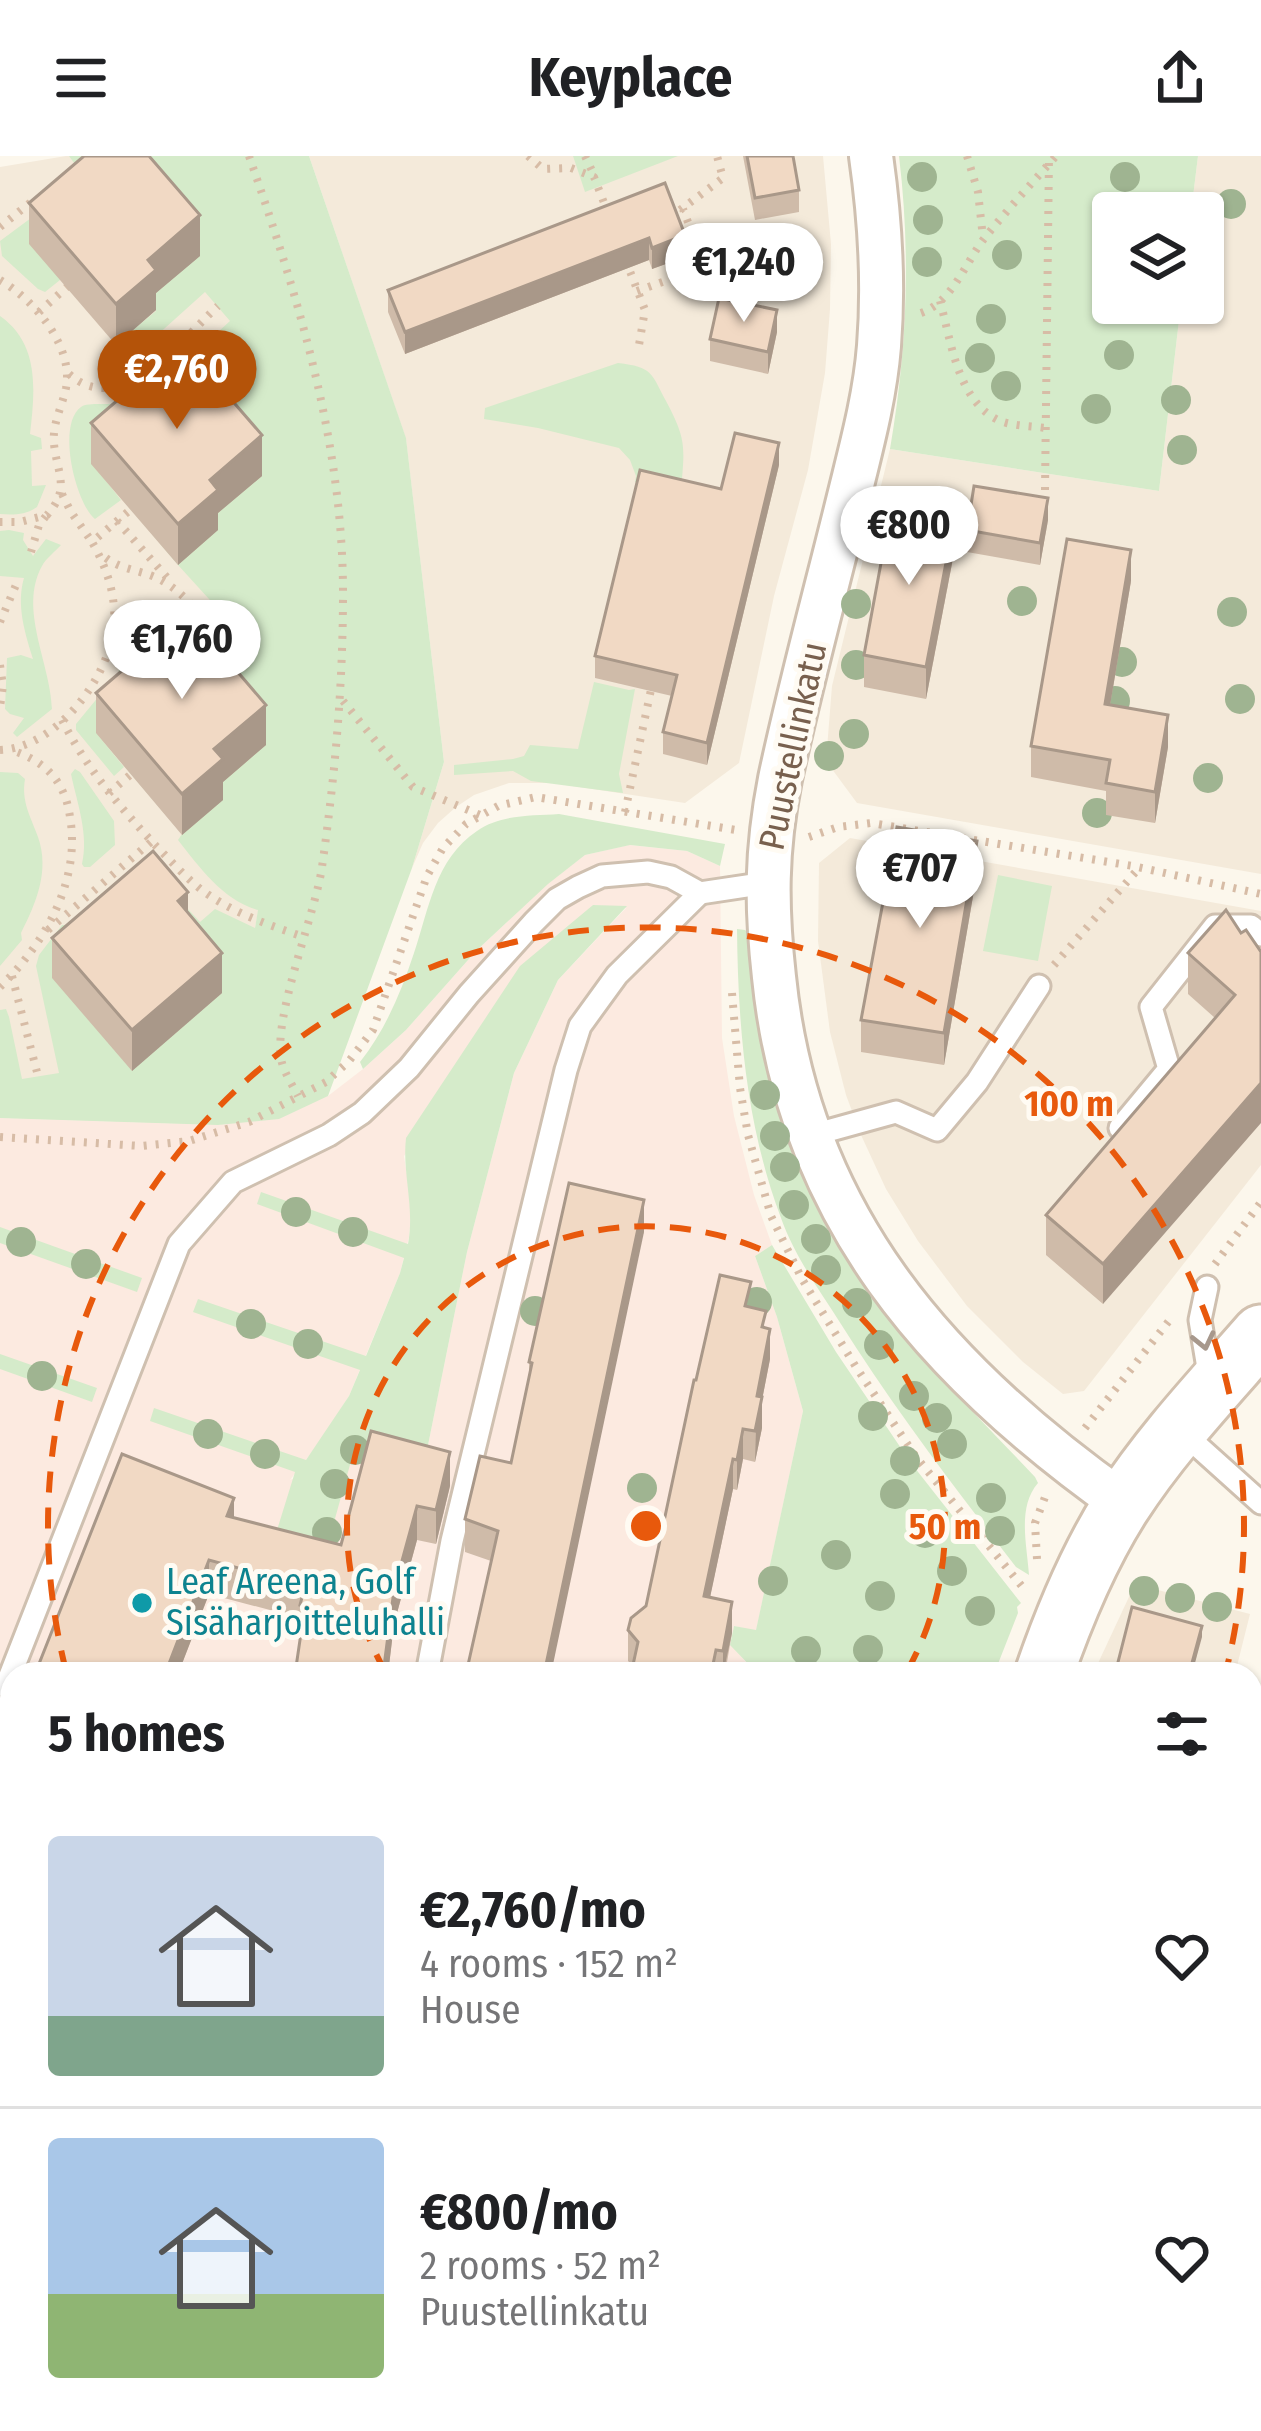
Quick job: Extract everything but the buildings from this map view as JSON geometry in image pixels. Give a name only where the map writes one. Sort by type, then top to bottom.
[{"type":"street","name":"Puustellinkatu","points":[[871,156],[882,268],[879,349],[867,422],[771,836],[767,883],[777,1014],[808,1136],[835,1197],[868,1252],[935,1340],[974,1381],[1064,1462],[1123,1503]]},
{"type":"street","points":[[1048,1662],[1098,1544],[1123,1503],[1261,1334]]},
{"type":"lane","points":[[15,1662],[179,1244],[233,1182],[329,1135],[362,1113],[410,1068],[499,959],[557,899],[602,876],[621,872],[649,872],[700,893],[767,883]]},
{"type":"lane","points":[[429,1662],[452,1540],[580,1026],[617,975],[700,893]]},
{"type":"lane","points":[[1120,1128],[1169,1069],[1151,1007],[1215,926],[1251,926],[1261,935]]},
{"type":"lane","points":[[808,1136],[896,1112],[937,1130],[977,1082],[1039,986]]},
{"type":"lane","points":[[1207,1287],[1199,1320],[1210,1369],[1193,1413],[1261,1503]]},
{"type":"path","points":[[249,156],[321,398],[336,482],[343,587],[342,700],[321,874],[284,1018],[282,1062],[298,1096]]},
{"type":"path","points":[[528,156],[542,169],[571,168],[594,177]]},
{"type":"path","points":[[585,156],[609,215]]},
{"type":"path","points":[[669,214],[723,178],[717,156]]},
{"type":"path","points":[[967,156],[978,192],[983,239]]},
{"type":"path","points":[[880,327],[929,310],[949,293],[983,239],[1051,159]]},
{"type":"path","points":[[1045,490],[1051,159]]},
{"type":"path","points":[[0,226],[42,194]]},
{"type":"path","points":[[638,291],[705,267],[683,208]]},
{"type":"path","points":[[623,253],[645,310],[638,345]]},
{"type":"path","points":[[0,280],[38,312],[62,350],[68,373],[54,444],[62,493],[71,512],[108,561],[161,580],[192,606]]},
{"type":"path","points":[[38,312],[67,287]]},
{"type":"path","points":[[940,301],[965,387],[982,409],[1001,422],[1046,428]]},
{"type":"path","points":[[68,373],[91,387],[125,386],[218,307]]},
{"type":"path","points":[[31,552],[39,525],[62,493]]},
{"type":"path","points":[[92,542],[130,510]]},
{"type":"path","points":[[0,522],[36,520],[47,514]]},
{"type":"path","points":[[117,520],[234,656]]},
{"type":"path","points":[[5,750],[36,740],[62,720],[106,659],[115,609],[104,563],[92,542]]},
{"type":"path","points":[[0,622],[19,578]]},
{"type":"path","points":[[0,655],[0,707]]},
{"type":"path","points":[[625,812],[655,671]]},
{"type":"path","points":[[342,700],[413,787],[481,815]]},
{"type":"path","points":[[62,720],[82,758],[109,793],[202,890],[252,918],[305,937]]},
{"type":"path","points":[[0,987],[39,940],[59,903],[70,872],[73,834],[61,784],[30,756],[5,750]]},
{"type":"path","points":[[109,793],[130,775]]},
{"type":"path","points":[[0,1137],[141,1146],[189,1141],[249,1122],[326,1082],[373,1030],[427,876],[443,848],[481,815],[536,797],[799,841],[838,826],[871,823],[1140,867],[1261,894]]},
{"type":"path","points":[[39,940],[152,841]]},
{"type":"path","points":[[1039,986],[1140,867]]},
{"type":"path","points":[[67,914],[80,928]]},
{"type":"path","points":[[12,975],[38,1076]]},
{"type":"path","points":[[1084,1429],[1167,1321]]},
{"type":"shaded area","points":[[66,156],[189,156],[273,447],[280,795],[218,1125],[0,1118],[0,167]]},
{"type":"shaded area","points":[[309,156],[823,156],[831,244],[830,309],[825,373],[808,470],[774,596],[739,763],[685,803],[553,783],[509,783],[456,807],[423,843],[412,868],[444,762],[406,439]]},
{"type":"shaded area","points":[[1198,156],[1261,156],[1261,874],[857,803],[826,761],[832,686],[890,449],[1159,491],[1179,324],[1224,324],[1224,192],[1194,192]]},
{"type":"shaded area","points":[[850,838],[1261,911],[1261,1165],[1084,1391],[1063,1394],[967,1306],[918,1241],[861,1135],[830,1032],[818,941],[819,863]]},
{"type":"shaded area","points":[[629,845],[687,851],[720,866],[722,1038],[734,1116],[772,1245],[755,1256],[803,1411],[756,1631],[734,1626],[730,1644],[746,1662],[0,1662],[0,1118],[218,1125],[328,1096],[406,1030],[476,951],[585,855]],"holes":[[[593,905],[626,908],[558,980],[514,1073],[467,1252],[424,1465],[353,1454],[290,1480],[349,1396],[400,1273],[412,1209],[404,1156]]]},
{"type":"shaded area","points":[[1135,1584],[1250,1614],[1238,1662],[1099,1662]]},
{"type":"green space","points":[[69,156],[309,156],[406,438],[444,762],[412,868],[328,1096],[279,1119],[218,1125],[0,1118],[0,1010],[6,1009],[9,1017],[22,1079],[59,1073],[36,966],[62,925],[163,882],[200,922],[215,909],[255,928],[258,910],[234,899],[204,872],[178,840],[182,834],[96,733],[124,767],[114,776],[76,730],[118,673],[126,647],[136,646],[140,621],[128,610],[148,600],[165,602],[220,665],[250,644],[92,463],[121,500],[95,519],[81,498],[69,446],[74,416],[81,407],[120,403],[141,394],[230,321],[205,292],[125,364],[115,369],[105,366],[102,355],[156,311],[148,300],[199,255],[60,280],[45,292],[38,289],[2,256],[0,241],[85,178]]},
{"type":"green space","points":[[573,156],[678,156],[585,192]]},
{"type":"green space","points":[[899,156],[1198,156],[1194,192],[1092,192],[1092,324],[1179,324],[1159,491],[890,449],[905,303]]},
{"type":"green space","points":[[0,316],[13,327],[28,354],[33,385],[30,434],[41,438],[42,449],[31,451],[32,486],[46,485],[37,507],[15,514],[0,514]]},
{"type":"green space","points":[[618,363],[650,373],[673,415],[683,446],[681,493],[635,482],[630,460],[619,448],[484,419],[485,408]]},
{"type":"green space","points":[[0,531],[24,533],[33,556],[46,539],[61,545],[42,566],[33,600],[52,709],[17,737],[13,733],[24,718],[5,709],[7,658],[33,659],[21,609],[24,578],[0,576]]},
{"type":"green space","points":[[594,682],[635,689],[619,774],[623,793],[531,781],[513,771],[454,775],[454,765],[513,759],[524,756],[530,745],[578,749]]},
{"type":"green space","points":[[75,769],[114,821],[115,845],[90,867],[82,864],[83,830],[71,774]]},
{"type":"green space","points":[[0,772],[18,773],[25,779],[26,802],[43,862],[22,940],[0,966]]},
{"type":"green space","points":[[559,814],[725,844],[720,866],[687,851],[630,845],[585,855],[476,951],[406,1030],[363,1069],[360,1062],[398,996],[435,886],[452,856],[463,842],[496,821]]},
{"type":"green space","points":[[998,875],[1052,886],[1038,961],[983,951]]},
{"type":"green space","points":[[593,905],[627,906],[558,980],[514,1073],[467,1252],[424,1465],[353,1454],[324,1558],[273,1543],[295,1472],[150,1421],[154,1408],[306,1460],[349,1396],[360,1370],[193,1312],[198,1299],[366,1356],[404,1258],[257,1204],[261,1192],[408,1244],[406,1138],[520,966]]},
{"type":"green space","points":[[737,929],[752,936],[763,1029],[784,1117],[817,1202],[839,1243],[903,1334],[1038,1483],[1025,1515],[1029,1575],[1016,1567],[902,1416],[786,1232],[752,1112],[742,1039]]},
{"type":"green space","points":[[0,1227],[142,1278],[137,1292],[0,1243]]},
{"type":"green space","points":[[772,1245],[911,1463],[1021,1603],[999,1662],[746,1662],[730,1645],[734,1626],[756,1630],[803,1411],[755,1256]]},
{"type":"green space","points":[[0,1354],[97,1388],[92,1402],[0,1369]]},
{"type":"place","name":"Leaf Areena, Golf Sisäharjoitteluhalli","points":[[142,1603]]}]
